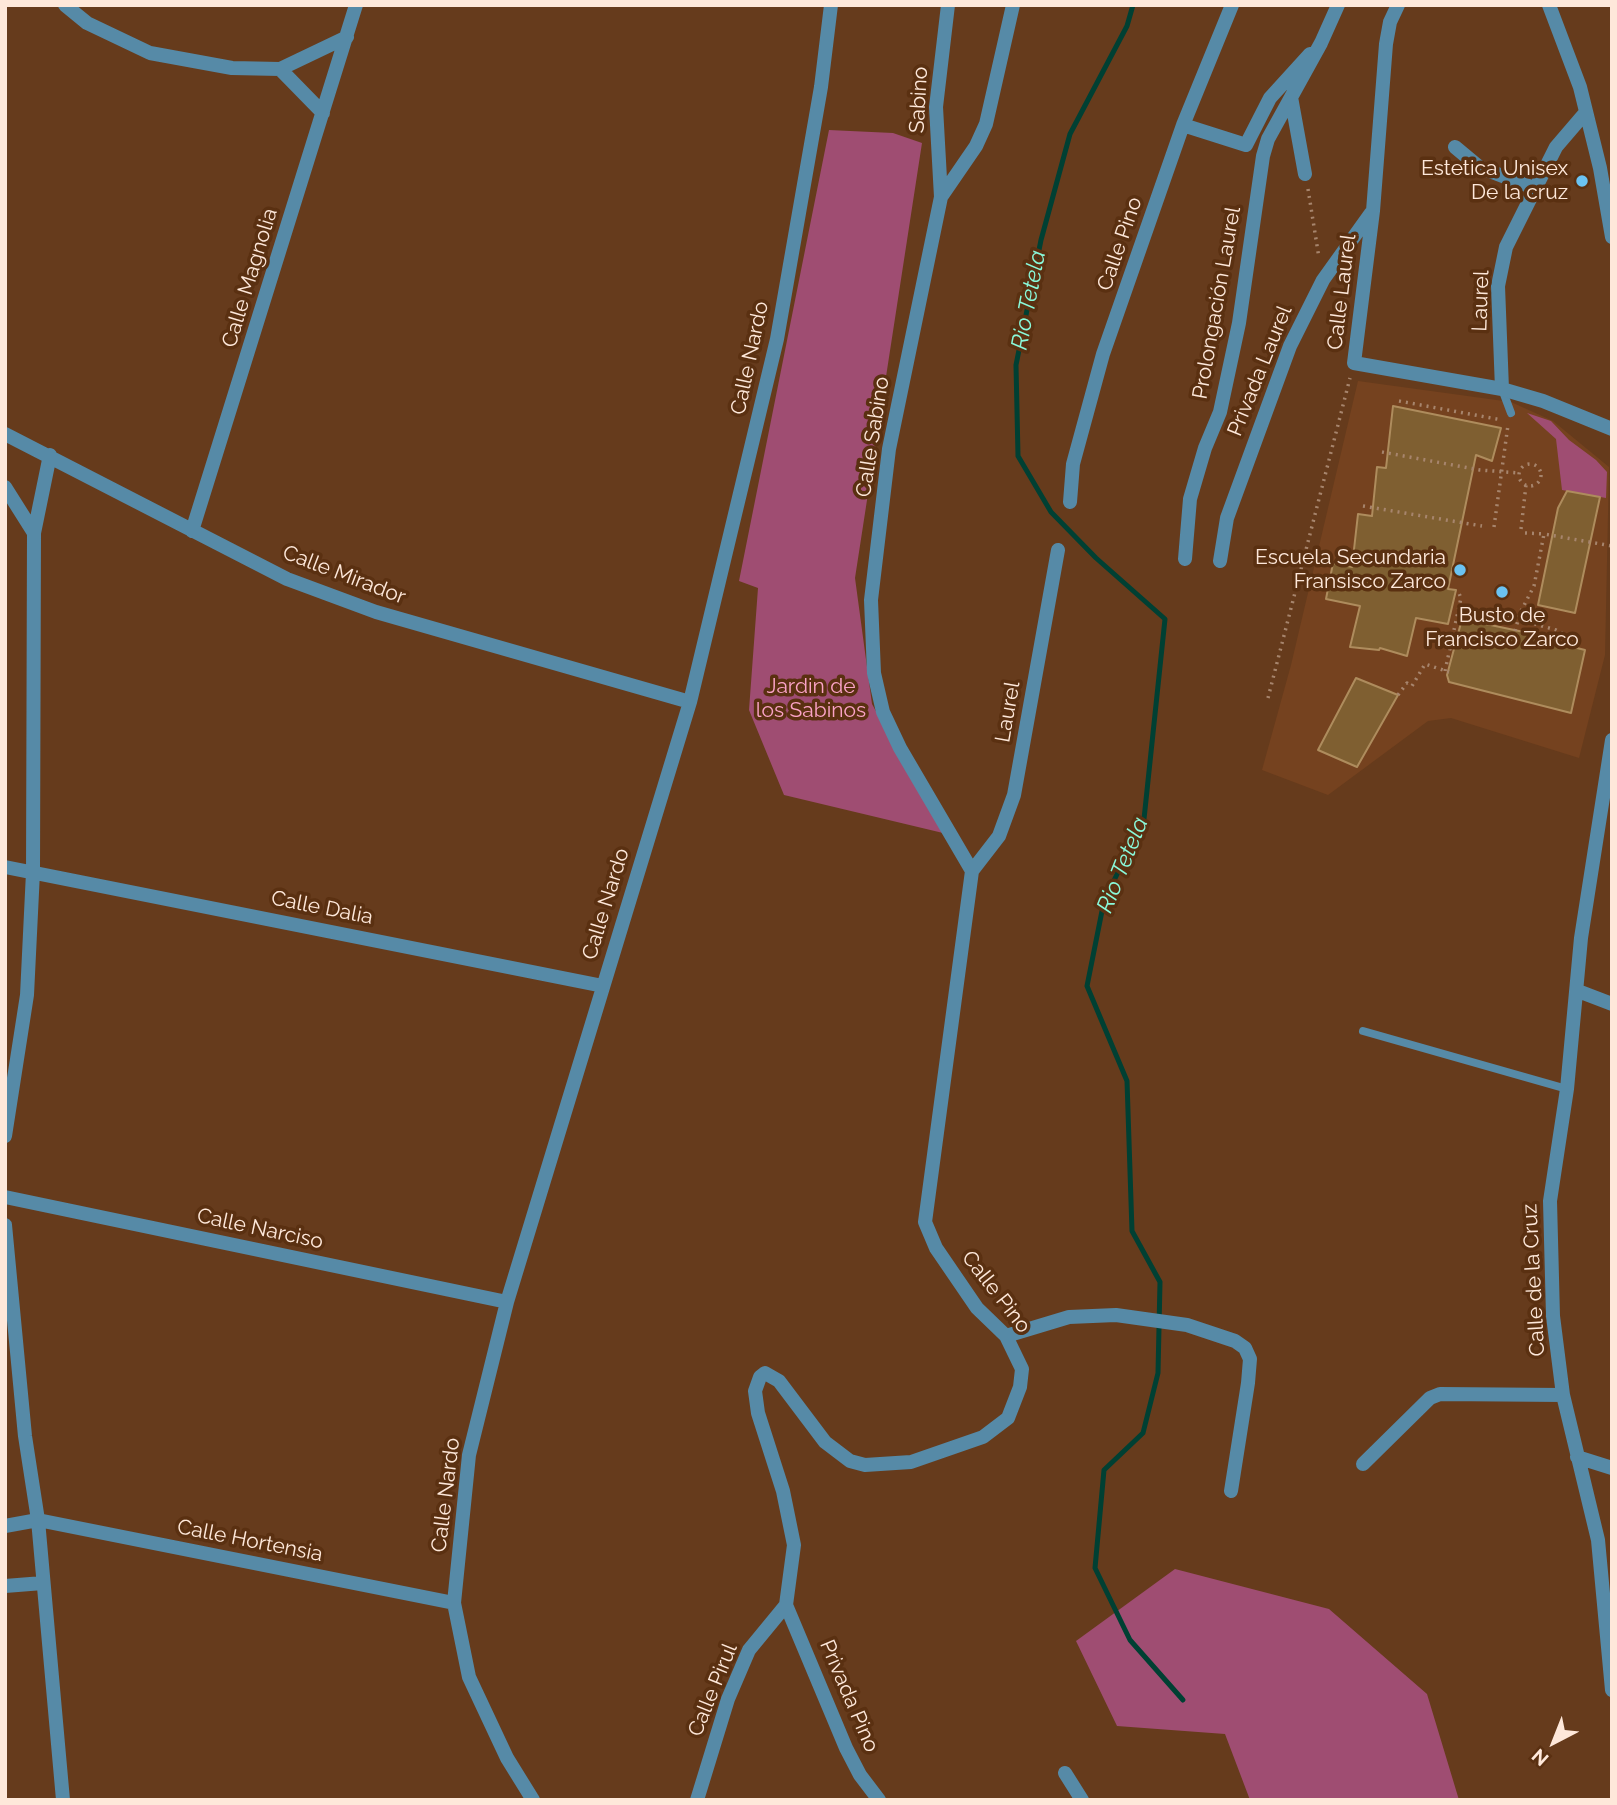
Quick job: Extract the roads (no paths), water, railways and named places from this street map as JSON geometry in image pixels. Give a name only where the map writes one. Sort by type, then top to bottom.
[{"type":"street","points":[[65,5],[87,23],[150,53],[232,68],[280,69],[347,37]]},
{"type":"street","name":"Calle Magnolia","points":[[192,531],[356,5]]},
{"type":"street","name":"Calle Nardo","points":[[533,1800],[507,1758],[469,1677],[454,1603],[469,1455],[507,1302],[690,702],[777,339],[821,87],[831,5]]},
{"type":"street","name":"Sabino","points":[[941,197],[936,107],[948,5]]},
{"type":"street","name":"Calle Sabino","points":[[972,871],[900,748],[883,712],[874,673],[871,600],[889,449],[941,197],[976,146],[986,124],[1013,5]]},
{"type":"street","name":"Calle Pino","points":[[1070,502],[1073,464],[1103,354],[1184,125],[1232,5]]},
{"type":"street","points":[[1305,174],[1291,97],[1321,43],[1338,5]]},
{"type":"street","name":"Calle Laurel","points":[[1398,5],[1390,22],[1387,44],[1373,211],[1354,363],[1502,389],[1544,401],[1612,429]]},
{"type":"street","points":[[1549,5],[1580,87],[1612,237]]},
{"type":"street","points":[[1184,125],[1246,145],[1270,98],[1321,43]]},
{"type":"street","points":[[280,69],[323,113]]},
{"type":"street","name":"Prolongación Laurel","points":[[1185,559],[1190,499],[1205,448],[1220,412],[1240,323],[1262,156],[1268,139],[1291,97]]},
{"type":"street","name":"Laurel","points":[[1502,389],[1499,286],[1506,247],[1556,147],[1586,112]]},
{"type":"street","points":[[1455,147],[1479,167],[1534,188]]},
{"type":"street","name":"Privada Laurel","points":[[1220,561],[1227,518],[1290,346],[1323,281],[1373,211]]},
{"type":"street","name":"Calle Mirador","points":[[5,434],[287,579],[376,612],[690,702]]},
{"type":"street","points":[[5,1136],[27,995],[33,872],[34,533],[50,455]]},
{"type":"street","points":[[5,487],[34,533]]},
{"type":"street","name":"Laurel","points":[[972,871],[999,836],[1014,795],[1058,550]]},
{"type":"street","name":"Calle de la Cruz","points":[[1612,740],[1581,938],[1567,1090],[1550,1201],[1553,1316],[1563,1395],[1598,1540],[1612,1690]]},
{"type":"street","name":"Calle Dalia","points":[[5,867],[603,986]]},
{"type":"street","name":"Calle Pino","points":[[786,1605],[794,1545],[783,1490],[758,1413],[755,1391],[760,1377],[765,1373],[779,1381],[825,1442],[850,1461],[865,1465],[911,1462],[982,1437],[1008,1418],[1020,1387],[1022,1369],[1006,1336],[977,1308],[936,1248],[925,1222],[972,871]]},
{"type":"street","points":[[1578,991],[1612,1004]]},
{"type":"street","name":"Calle Narciso","points":[[5,1197],[507,1302]]},
{"type":"street","points":[[5,1225],[10,1320],[38,1520],[63,1800]]},
{"type":"street","points":[[1006,1336],[1069,1317],[1116,1315],[1186,1325],[1235,1341],[1245,1348],[1250,1359],[1231,1491]]},
{"type":"street","points":[[1363,1464],[1430,1398],[1440,1394],[1563,1395]]},
{"type":"street","points":[[1577,1457],[1612,1468]]},
{"type":"street","points":[[5,1526],[38,1520]]},
{"type":"street","name":"Calle Hortensia","points":[[38,1520],[454,1603]]},
{"type":"street","points":[[5,1586],[43,1583]]},
{"type":"street","name":"Calle Pirul","points":[[698,1800],[728,1699],[750,1650],[786,1605]]},
{"type":"street","name":"Privada Pino","points":[[786,1605],[846,1748],[860,1775],[879,1800]]},
{"type":"street","points":[[1065,1773],[1082,1800]]},
{"type":"lane","points":[[1502,389],[1511,413]]},
{"type":"lane","points":[[1363,1031],[1567,1090]]},
{"type":"waterway","name":"Rio Tetela","points":[[1133,5],[1127,26],[1070,134],[1041,240],[1016,365],[1018,456],[1051,512],[1096,558],[1165,619],[1144,819],[1104,901],[1087,986],[1127,1081],[1132,1231],[1160,1282],[1158,1373],[1143,1433],[1104,1470],[1095,1568],[1130,1640],[1183,1700]]},
{"type":"place","name":"Estetica Unisex De la cruz","points":[[1582,181]]},
{"type":"place","name":"Escuela Secundaria Fransisco Zarco","points":[[1460,570]]},
{"type":"place","name":"Busto de Francisco Zarco","points":[[1502,592]]},
{"type":"park label","name":"Jardin de los Sabinos","points":[[811,699]]}]
